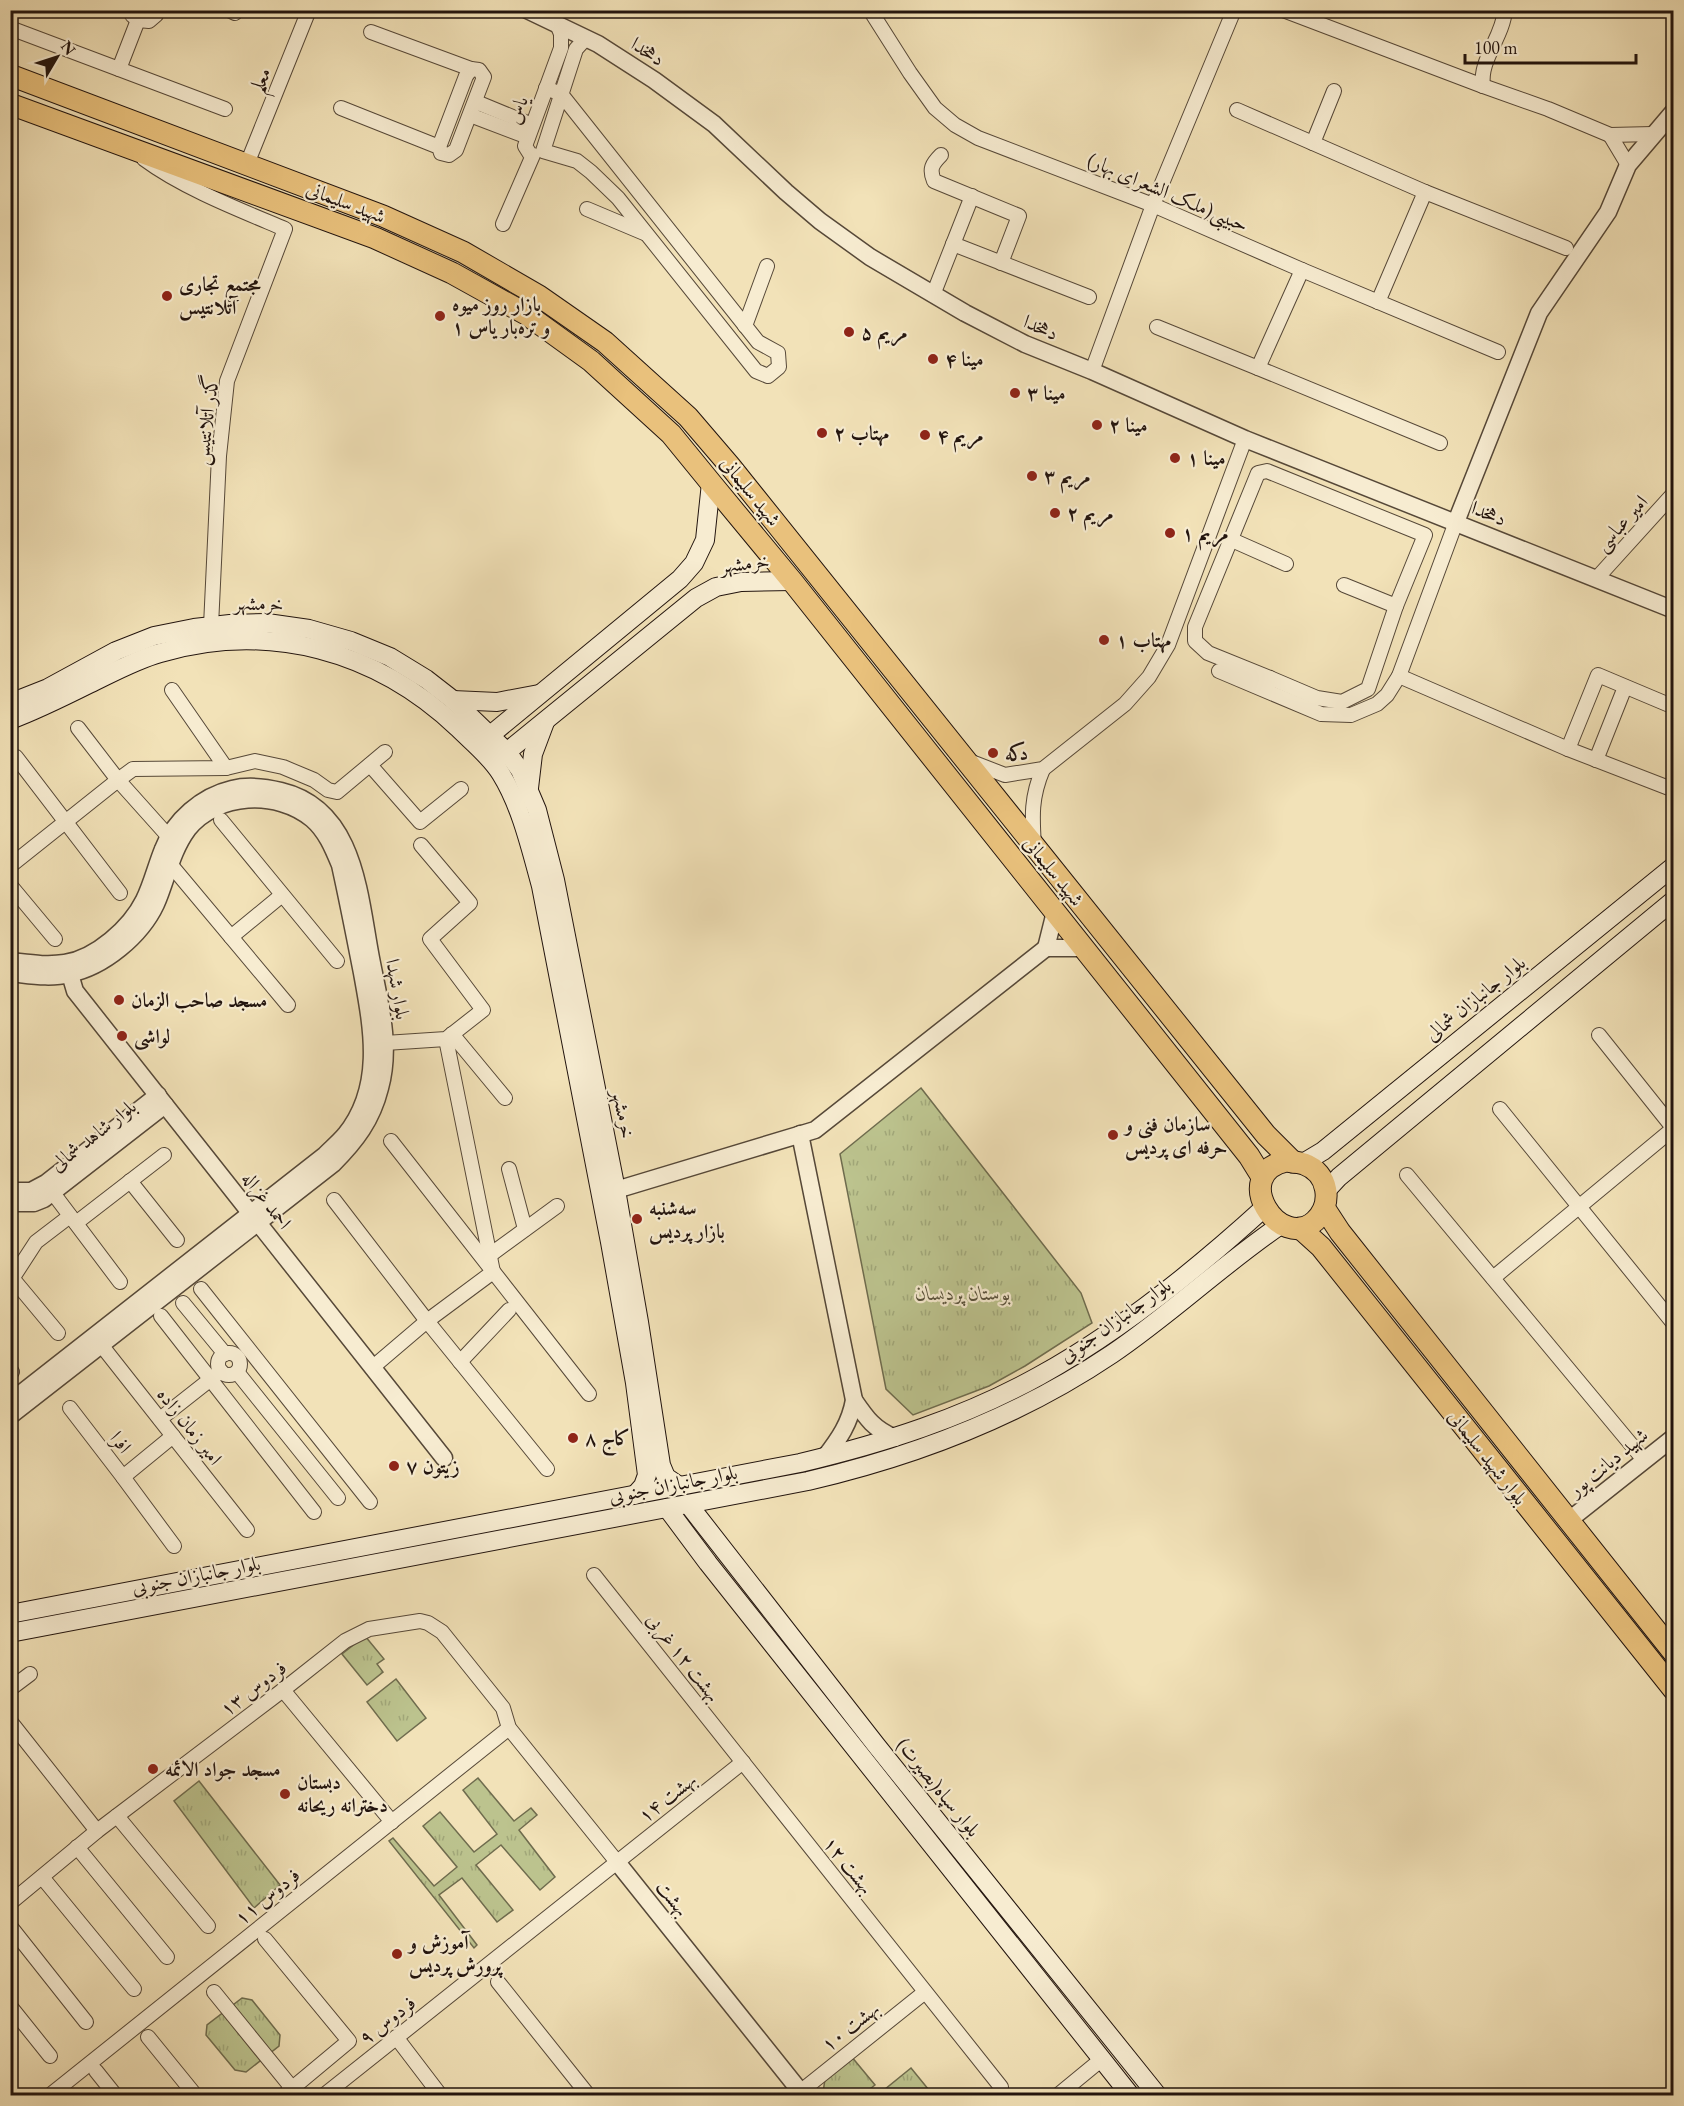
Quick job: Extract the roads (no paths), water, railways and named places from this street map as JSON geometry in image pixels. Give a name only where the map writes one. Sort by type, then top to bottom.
[{"type":"main road","name":"شهید سلیمانی","points":[[10,75],[383,216],[463,252],[539,296],[606,342],[695,425],[805,557],[1266,1135],[1298,1163]]},
{"type":"main road","name":"شهید سلیمانی","points":[[10,104],[375,238],[452,273],[526,314],[591,361],[671,434],[792,581],[1249,1156],[1263,1177]]},
{"type":"main road","points":[[238,187],[247,164]]},
{"type":"main road","name":"خرمشهر","points":[[483,741],[680,579],[694,563],[705,540],[711,483]]},
{"type":"main road","name":"خرمشهر","points":[[492,764],[696,598],[717,587],[741,582],[792,581]]},
{"type":"main road","name":"خرمشهر","points":[[10,702],[48,688],[116,651],[154,636],[211,626],[267,623],[309,629],[351,641],[390,657],[426,679],[453,700],[483,741],[492,764],[501,773],[526,830],[541,886],[635,1383],[655,1473]]},
{"type":"main road","name":"خرمشهر","points":[[10,720],[123,666],[159,653],[208,643],[266,640],[306,646],[345,657],[382,672],[417,693],[483,741],[507,752],[520,770],[537,810],[555,880],[616,1190],[639,1322],[655,1473]]},
{"type":"main road","points":[[453,700],[497,702],[541,693]]},
{"type":"main road","points":[[529,789],[533,754],[545,722]]},
{"type":"main road","name":"بلوار جانبازان شمالی","points":[[1298,1163],[1323,1151],[1674,866]]},
{"type":"main road","points":[[1326,1200],[1325,1185],[1320,1177],[1298,1163],[1286,1161],[1274,1165],[1263,1177],[1261,1193],[1265,1207],[1291,1226],[1311,1224],[1326,1200],[1339,1177],[1674,900]]},
{"type":"main road","name":"بلوار شهید سلیمانی","points":[[1326,1200],[1340,1232],[1674,1653]]},
{"type":"main road","name":"بلوار جانبازان جنوبی","points":[[10,1614],[635,1495],[825,1457],[895,1438],[979,1405],[1019,1386],[1101,1338],[1161,1295],[1265,1207]]},
{"type":"main road","name":"بلوار شهید سلیمانی","points":[[1291,1226],[1321,1247],[1674,1690]]},
{"type":"main road","name":"بلوار جانبازان جنوبی","points":[[10,1633],[808,1481],[866,1467],[923,1449],[986,1423],[1048,1393],[1112,1354],[1172,1310],[1248,1248],[1291,1226]]},
{"type":"main road","points":[[635,1495],[655,1473],[679,1486]]},
{"type":"main road","name":"بلوار سپاه(بصیرت)","points":[[688,1504],[869,1750],[1131,2096]]},
{"type":"main road","name":"بلوار سپاه(بصیرت)","points":[[667,1508],[708,1563],[869,1750],[1158,2096]]},
{"type":"main road","points":[[1631,1637],[1649,1623]]},
{"type":"main road","points":[[1102,2059],[1119,2047]]},
{"type":"street","points":[[119,69],[136,15],[149,21],[158,10]]},
{"type":"street","name":"معلم","points":[[247,164],[309,10]]},
{"type":"street","name":"دهخدا","points":[[527,10],[586,38],[654,80],[714,124],[820,221],[870,257],[933,295],[1025,344],[1245,439],[1674,610]]},
{"type":"street","name":"حبیبی(ملک الشعرای بهار)","points":[[870,10],[935,108],[955,125],[978,138],[1153,205],[1498,352]]},
{"type":"street","points":[[1092,371],[1153,205],[1234,10]]},
{"type":"street","points":[[1283,10],[1548,109],[1610,135],[1653,134]]},
{"type":"street","points":[[1483,86],[1481,76],[1504,21],[1505,10]]},
{"type":"street","name":"یاس","points":[[529,136],[561,48],[561,34],[557,24]]},
{"type":"street","points":[[10,28],[225,110]]},
{"type":"street","points":[[371,32],[479,70],[484,77],[456,150],[449,155],[441,153],[439,147],[466,76],[471,69]]},
{"type":"street","name":"یاس","points":[[586,38],[576,49],[543,151],[577,161],[591,172],[618,198],[646,233]]},
{"type":"street","points":[[546,87],[561,94],[758,342],[778,353],[779,368],[768,376],[756,371],[646,233],[587,209]]},
{"type":"street","points":[[1313,143],[1334,92]]},
{"type":"street","points":[[476,102],[529,136]]},
{"type":"street","points":[[341,108],[439,147]]},
{"type":"street","points":[[1237,111],[1425,192],[1566,248]]},
{"type":"street","points":[[1219,671],[1267,684],[1317,698],[1342,702],[1368,689],[1396,606],[1425,535],[1267,471],[1258,474],[1195,627],[1195,640],[1208,654],[1267,684],[1322,714],[1351,716],[1377,704],[1387,695],[1399,676],[1456,522],[1539,313],[1608,212],[1628,165],[1674,111]]},
{"type":"street","points":[[470,115],[529,136]]},
{"type":"street","points":[[1610,135],[1628,165]]},
{"type":"street","points":[[503,224],[533,155],[530,154],[529,136]]},
{"type":"street","name":"گذر آتلانتیس","points":[[128,147],[159,170],[285,229],[227,381],[219,456],[211,626]]},
{"type":"street","points":[[941,155],[933,164],[931,173],[934,181],[1019,216],[1001,262]]},
{"type":"street","points":[[1378,302],[1425,192]]},
{"type":"street","points":[[933,295],[972,196]]},
{"type":"street","points":[[953,244],[1089,297]]},
{"type":"street","points":[[745,326],[767,266]]},
{"type":"street","points":[[1258,368],[1302,270]]},
{"type":"street","points":[[1157,327],[1440,443]]},
{"type":"street","points":[[1034,847],[1032,803],[1043,769],[1125,704],[1149,677],[1168,645],[1245,439]]},
{"type":"street","name":"امیر عباسی","points":[[1597,578],[1674,493]]},
{"type":"street","points":[[1232,540],[1286,564]]},
{"type":"street","points":[[1344,585],[1396,606]]},
{"type":"street","points":[[1568,748],[1598,675],[1674,707]]},
{"type":"street","points":[[1399,676],[1596,760],[1674,790]]},
{"type":"street","points":[[1596,760],[1625,687]]},
{"type":"street","points":[[172,690],[226,768]]},
{"type":"street","points":[[78,728],[118,780],[174,841]]},
{"type":"street","points":[[10,866],[133,769],[226,768],[255,761],[283,767],[314,780],[328,790],[337,792],[385,752]]},
{"type":"street","points":[[16,758],[120,893]]},
{"type":"street","points":[[965,759],[1005,775],[1043,769]]},
{"type":"street","points":[[370,765],[420,822],[461,789]]},
{"type":"street","name":"بلوار شهدا","points":[[158,881],[170,864],[180,820],[204,800],[232,789],[263,786],[293,794],[320,810],[340,833],[352,861],[355,904],[372,1027],[373,1058],[369,1084],[360,1110],[346,1134],[255,1218]]},
{"type":"street","points":[[221,820],[337,961]]},
{"type":"street","name":"بلوار شهدا","points":[[10,961],[68,968],[94,965],[138,931],[155,905],[164,846],[174,841]]},
{"type":"street","points":[[385,1043],[449,1036],[483,1010],[430,939],[471,903],[421,845]]},
{"type":"street","points":[[170,864],[288,1005]]},
{"type":"street","points":[[10,885],[55,939]]},
{"type":"street","points":[[231,937],[282,895]]},
{"type":"street","name":"بلوار شهدا","points":[[10,1416],[98,1341],[255,1218],[333,1164],[355,1142],[371,1115],[381,1088],[385,1043],[384,1026],[355,904]]},
{"type":"street","points":[[616,1190],[815,1130],[1046,948],[1055,912]]},
{"type":"street","points":[[1046,948],[1084,948]]},
{"type":"street","name":"بلوار شهدا","points":[[10,973],[44,977],[68,968]]},
{"type":"street","name":"احمد غزاله","points":[[68,968],[75,991],[444,1458]]},
{"type":"street","points":[[1493,1278],[1673,1129],[1599,1035]]},
{"type":"street","points":[[449,1036],[505,1098]]},
{"type":"street","points":[[449,1036],[493,1272]]},
{"type":"street","name":"بلوار شاهد شمالی","points":[[10,1191],[31,1191],[39,1188],[161,1100]]},
{"type":"street","name":"بلوار شاهد شمالی","points":[[10,1203],[33,1203],[53,1193],[161,1100]]},
{"type":"street","points":[[1500,1109],[1674,1324]]},
{"type":"street","points":[[800,1134],[854,1400],[852,1415],[846,1428],[825,1457]]},
{"type":"street","points":[[391,1141],[589,1394]]},
{"type":"street","points":[[58,1333],[12,1280],[36,1242],[130,1181],[164,1155]]},
{"type":"street","points":[[509,1169],[525,1229]]},
{"type":"street","points":[[1407,1175],[1644,1460]]},
{"type":"street","points":[[130,1181],[177,1240]]},
{"type":"street","points":[[53,1193],[120,1282]]},
{"type":"street","points":[[334,1200],[427,1321],[547,1469]]},
{"type":"street","points":[[490,1255],[557,1206]]},
{"type":"street","points":[[373,1367],[427,1321],[493,1272]]},
{"type":"street","points":[[160,1419],[216,1376],[231,1375],[237,1372],[240,1363],[237,1353],[201,1289]]},
{"type":"street","points":[[183,1303],[237,1353],[370,1502]]},
{"type":"street","points":[[460,1362],[508,1310]]},
{"type":"street","points":[[161,1316],[216,1376],[314,1512]]},
{"type":"street","name":"بلوار شهدا","points":[[10,1402],[98,1341]]},
{"type":"street","name":"امیر زمان زاده","points":[[98,1341],[247,1530]]},
{"type":"street","points":[[216,1376],[219,1362],[237,1353]]},
{"type":"street","points":[[237,1372],[338,1498]]},
{"type":"street","points":[[854,1400],[866,1418],[879,1431],[895,1438]]},
{"type":"street","name":"افرا","points":[[70,1408],[123,1477],[173,1436]]},
{"type":"street","name":"شهید دیانت پور","points":[[1568,1521],[1674,1437]]},
{"type":"street","points":[[123,1477],[174,1546]]},
{"type":"street","name":"بهشت ۱۲ غربی","points":[[594,1575],[742,1762]]},
{"type":"street","name":"فردوس ۱۳","points":[[10,1903],[97,1831],[345,1641],[369,1629],[420,1621],[442,1632],[503,1708],[509,1728]]},
{"type":"street","points":[[10,1689],[30,1674]]},
{"type":"street","points":[[283,1690],[392,1822]]},
{"type":"street","points":[[10,1721],[97,1831]]},
{"type":"street","name":"فردوس ۱۱","points":[[49,2096],[509,1728]]},
{"type":"street","name":"بهشت","points":[[509,1728],[799,2094]]},
{"type":"street","name":"بهشت ۱۴","points":[[617,1862],[742,1762]]},
{"type":"street","name":"بهشت ۱۲","points":[[742,1762],[1001,2087]]},
{"type":"street","points":[[117,1816],[208,1926]]},
{"type":"street","points":[[77,1847],[167,1957]]},
{"type":"street","name":"فردوس ۹","points":[[323,2096],[617,1862]]},
{"type":"street","points":[[42,1877],[134,1989]]},
{"type":"street","points":[[10,1926],[86,2022]]},
{"type":"street","points":[[214,1992],[287,2092],[349,2041],[265,1939]]},
{"type":"street","points":[[498,1982],[589,2096]]},
{"type":"street","name":"بهشت ۱۰","points":[[799,2094],[925,1992]]},
{"type":"street","points":[[10,2006],[50,2056]]},
{"type":"street","points":[[148,2037],[196,2096]]},
{"type":"street","points":[[396,2037],[441,2096]]},
{"type":"street","points":[[1057,2096],[1102,2059]]},
{"type":"street","points":[[96,2071],[116,2096]]},
{"type":"place","name":"مجتمع تجاری آتلانتیس","points":[[167,296]]},
{"type":"place","name":"بازار روز میوه و تره‌بار یاس ۱","points":[[440,316]]},
{"type":"place","name":"مریم ۵","points":[[849,332]]},
{"type":"place","name":"مینا ۴","points":[[933,359]]},
{"type":"place","name":"مینا ۳","points":[[1015,393]]},
{"type":"place","name":"مینا ۲","points":[[1097,425]]},
{"type":"place","name":"مهتاب ۲","points":[[822,433]]},
{"type":"place","name":"مریم ۴","points":[[925,435]]},
{"type":"place","name":"مینا ۱","points":[[1175,458]]},
{"type":"place","name":"مریم ۳","points":[[1032,476]]},
{"type":"place","name":"مریم ۲","points":[[1055,513]]},
{"type":"place","name":"مریم ۱","points":[[1170,533]]},
{"type":"place","name":"مهتاب ۱","points":[[1104,640]]},
{"type":"place","name":"دکه","points":[[993,753]]},
{"type":"place","name":"مسجد صاحب الزمان","points":[[119,1000]]},
{"type":"place","name":"لواشی","points":[[122,1036]]},
{"type":"place","name":"سازمان فنی و حرفه ای پردیس","points":[[1113,1135]]},
{"type":"place","name":"سه‌شنبه بازار پردیس","points":[[637,1219]]},
{"type":"place","name":"کاج ۸","points":[[573,1438]]},
{"type":"place","name":"زیتون ۷","points":[[394,1466]]},
{"type":"place","name":"مسجد جواد الائمه","points":[[153,1769]]},
{"type":"place","name":"دبستان دخترانه ریحانه","points":[[285,1794]]},
{"type":"place","name":"آموزش و پرورش پردیس","points":[[397,1954]]},
{"type":"park label","name":"بوستان پردیسان","points":[[963,1293]]}]
